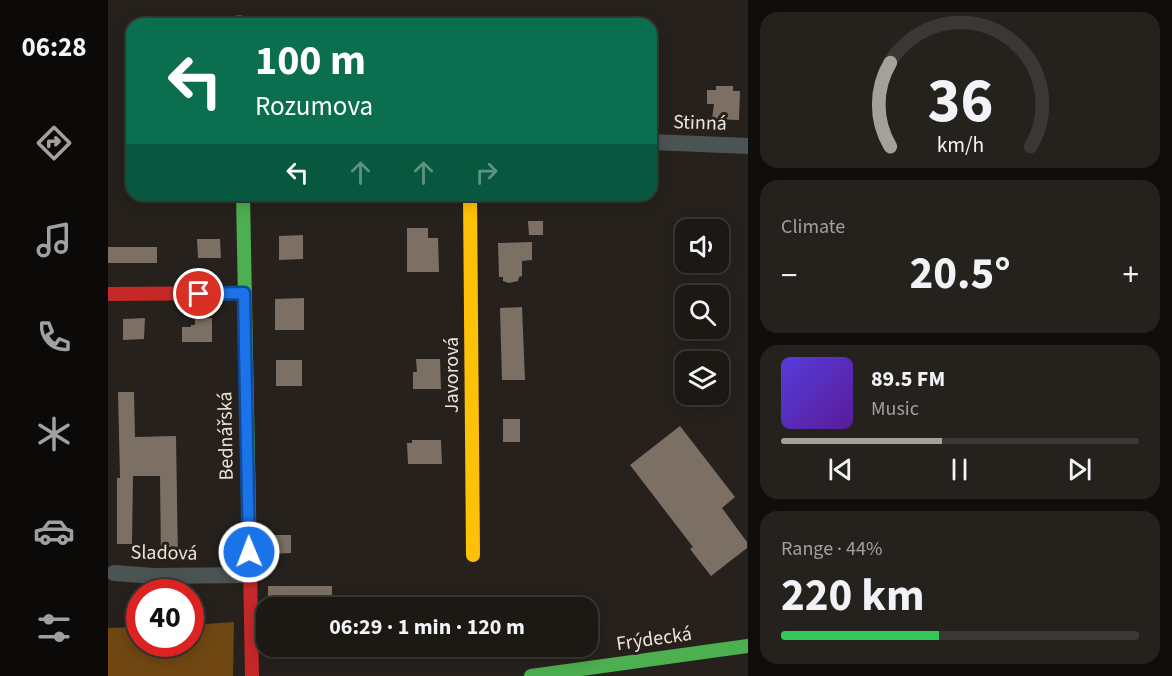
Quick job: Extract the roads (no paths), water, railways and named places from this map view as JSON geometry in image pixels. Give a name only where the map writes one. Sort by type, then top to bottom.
[{"type":"street","name":"Stinná","points":[[657,142],[747,146]]},
{"type":"street","name":"Bednářská","points":[[243,201],[252,676]]},
{"type":"street","name":"Javorová","points":[[470,201],[473,555]]},
{"type":"street","points":[[108,294],[244,293]]},
{"type":"street","name":"Sladová","points":[[114,573],[154,576],[249,575]]},
{"type":"street","name":"Frýdecká","points":[[531,676],[747,646]]}]
